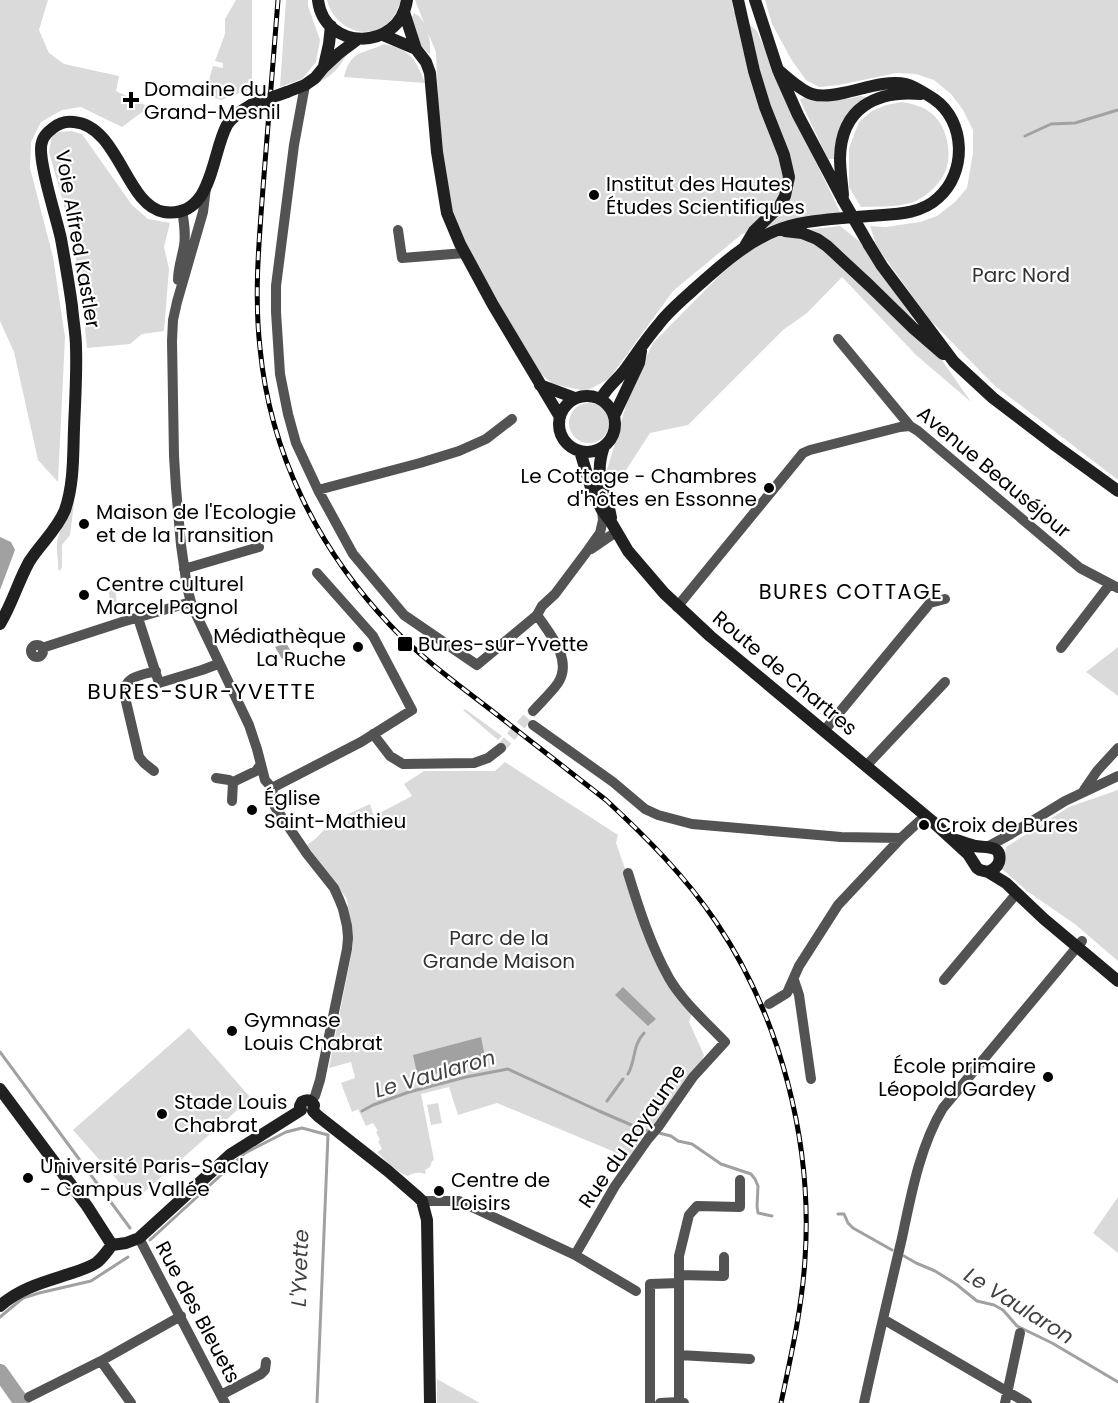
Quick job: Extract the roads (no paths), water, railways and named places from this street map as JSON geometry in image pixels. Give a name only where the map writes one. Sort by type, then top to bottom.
[{"type":"main road","points":[[318,0],[323,17],[331,26],[343,35],[358,39],[371,39],[392,29],[399,21],[405,6]]},
{"type":"main road","points":[[738,0],[754,70],[784,155],[789,177],[785,196],[779,207],[753,231],[744,247]]},
{"type":"main road","points":[[755,0],[778,70],[798,115],[843,200],[882,266],[954,362]]},
{"type":"main road","points":[[405,6],[416,49],[426,62],[430,73],[437,152],[447,213],[460,244],[493,305],[560,417]]},
{"type":"main road","points":[[324,67],[331,26]]},
{"type":"main road","points":[[383,35],[416,49]]},
{"type":"main road","points":[[182,210],[192,204],[207,188],[227,126],[239,112],[251,105],[305,85],[358,39]]},
{"type":"main road","points":[[601,399],[604,392],[623,372],[660,322],[709,275],[744,247],[777,230],[796,224],[903,213],[925,208],[939,198],[950,185],[958,165],[960,145],[955,124],[935,100],[908,84],[895,83],[838,94],[813,95],[778,70]]},
{"type":"main road","points":[[843,200],[840,158],[846,129],[853,117],[861,107],[882,96],[897,93],[926,94]]},
{"type":"main road","name":"Voie Alfred Kastler","points":[[0,624],[10,608],[28,563],[55,528],[64,510],[71,483],[76,345],[61,239],[41,159],[41,142],[54,127],[64,122],[85,124],[97,132],[111,148],[139,194],[150,206],[164,212],[172,213],[182,210]]},
{"type":"main road","points":[[777,230],[802,233],[827,246],[938,351],[954,362],[993,398],[1118,490]]},
{"type":"main road","points":[[614,416],[639,363],[643,344]]},
{"type":"main road","points":[[540,385],[575,398],[588,396],[601,399],[611,409],[614,416],[614,430],[611,439],[604,446],[592,451],[579,451],[572,447],[561,434],[560,417],[566,406],[575,398]]},
{"type":"main road","name":"Route de Chartres","points":[[604,446],[600,462],[600,478],[614,527]]},
{"type":"main road","name":"Route de Chartres","points":[[579,451],[592,491],[623,545],[639,566],[678,607],[951,838],[974,861]]},
{"type":"main road","name":"Route de Chartres","points":[[951,838],[966,844],[985,846]]},
{"type":"main road","points":[[1006,883],[994,848],[985,846],[974,854],[977,868],[1006,883],[1032,906],[1054,919],[1118,981]]},
{"type":"main road","points":[[988,872],[994,869],[999,859]]},
{"type":"main road","points":[[1080,944],[1118,973]]},
{"type":"main road","points":[[0,1089],[87,1206],[111,1245]]},
{"type":"main road","points":[[0,1306],[20,1291],[98,1262],[111,1245],[126,1244],[139,1239],[231,1154],[308,1108],[422,1201],[427,1220],[430,1403]]},
{"type":"street","points":[[305,85],[294,145],[276,286],[280,374],[296,443],[318,490],[353,554],[404,615],[477,665],[537,615],[542,606],[555,594],[603,526],[602,510]]},
{"type":"street","points":[[207,188],[204,212],[173,320],[174,456],[184,569],[191,604],[249,725],[266,780],[272,788],[273,801],[277,810],[334,888],[347,926],[347,949],[338,998],[320,1080],[308,1108]]},
{"type":"street","points":[[177,302],[178,274],[184,245],[182,210]]},
{"type":"street","points":[[398,230],[402,258],[465,253]]},
{"type":"street","name":"Avenue Beauséjour","points":[[838,339],[910,426],[1080,568],[1114,586]]},
{"type":"street","points":[[318,490],[459,451],[486,439],[512,419]]},
{"type":"street","points":[[678,607],[803,453],[910,426]]},
{"type":"street","points":[[588,550],[614,527]]},
{"type":"street","points":[[184,569],[259,547]]},
{"type":"street","points":[[272,788],[361,742],[412,710],[373,636],[317,573]]},
{"type":"street","points":[[1060,648],[1114,586]]},
{"type":"street","points":[[824,731],[930,603],[945,598]]},
{"type":"street","points":[[42,648],[122,622],[191,604]]},
{"type":"street","points":[[533,711],[559,681],[563,668],[559,649],[537,615]]},
{"type":"street","points":[[138,618],[159,683],[219,664]]},
{"type":"street","points":[[154,771],[139,757],[124,686],[133,678],[156,671]]},
{"type":"street","points":[[866,766],[945,682]]},
{"type":"street","points":[[533,724],[613,782],[645,809],[658,816],[692,824],[841,837],[901,838]]},
{"type":"street","points":[[373,734],[390,756],[403,764],[474,763],[488,758],[501,748]]},
{"type":"street","points":[[1082,792],[1118,748]]},
{"type":"street","points":[[216,778],[233,782],[256,771],[261,764]]},
{"type":"street","points":[[985,846],[1011,834],[1082,792],[1118,776]]},
{"type":"street","points":[[232,801],[233,782]]},
{"type":"street","points":[[769,1004],[787,993],[800,966],[838,905],[925,816]]},
{"type":"street","points":[[999,859],[1011,834]]},
{"type":"street","name":"Rue du Royaume","points":[[575,1255],[615,1186],[648,1139],[693,1077],[725,1042],[670,980],[652,942],[628,873]]},
{"type":"street","points":[[944,980],[1017,893]]},
{"type":"street","points":[[864,1403],[911,1199],[933,1124],[943,1108],[1080,944]]},
{"type":"street","points":[[794,980],[799,995],[812,1079]]},
{"type":"street","points":[[660,1403],[681,1402],[679,1256],[689,1215],[697,1206],[740,1207],[740,1180]]},
{"type":"street","points":[[422,1201],[459,1201],[575,1255],[636,1291]]},
{"type":"street","name":"Rue des Bleuets","points":[[139,1239],[223,1399]]},
{"type":"street","points":[[650,1403],[650,1284],[679,1279],[724,1276],[724,1257]]},
{"type":"street","points":[[29,1397],[101,1361],[181,1316]]},
{"type":"street","points":[[883,1319],[1006,1398],[1027,1403]]},
{"type":"street","points":[[1006,1398],[1020,1333]]},
{"type":"street","points":[[679,1355],[750,1359]]},
{"type":"street","points":[[101,1361],[131,1403]]},
{"type":"street","points":[[223,1399],[261,1374],[265,1370],[266,1362]]},
{"type":"water","points":[[0,537],[11,542],[15,550],[0,590]]},
{"type":"water","points":[[286,643],[292,653],[282,659],[275,647]]},
{"type":"water","points":[[623,987],[656,1019],[648,1026],[615,995]]},
{"type":"water","points":[[481,1037],[486,1062],[418,1078],[413,1055]]},
{"type":"waterway","points":[[1025,136],[1051,124],[1075,123],[1118,110]]},
{"type":"waterway","points":[[628,1074],[636,1048],[644,1033]]},
{"type":"waterway","points":[[0,1052],[130,1228]]},
{"type":"waterway","name":"Le Vaularon","points":[[362,1111],[409,1092],[508,1069],[648,1131]]},
{"type":"waterway","points":[[607,1101],[623,1079]]},
{"type":"waterway","name":"L'Yvette","points":[[150,1240],[245,1153],[286,1132],[302,1128],[328,1135],[317,1403]]},
{"type":"waterway","name":"Le Vaularon","points":[[659,1133],[692,1144],[721,1164],[751,1174],[758,1186],[758,1213],[772,1216]]},
{"type":"waterway","name":"Le Vaularon","points":[[838,1214],[844,1214],[853,1228],[892,1250]]},
{"type":"waterway","name":"Le Vaularon","points":[[904,1256],[935,1271],[977,1301],[1003,1310],[1017,1326],[1052,1343],[1118,1382]]},
{"type":"waterway","name":"Le Vaularon","points":[[0,1317],[23,1298],[91,1281],[128,1257]]},
{"type":"waterway","name":"L'Yvette","points":[[0,1372],[22,1403]]},
{"type":"tunnel","points":[[501,748],[533,711]]},
{"type":"railway","points":[[278,0],[260,228],[257,308],[266,387],[274,425],[287,462],[320,532],[364,596],[390,625],[439,669],[621,814],[691,889],[716,922],[739,959],[775,1040],[788,1083],[804,1171],[806,1215],[804,1277],[796,1332],[781,1403]]},
{"type":"place","name":"Domaine du Grand-Mesnil","points":[[131,100]]},
{"type":"place","name":"Institut des Hautes Études Scientifiques","points":[[594,195]]},
{"type":"place","name":"Le Cottage - Chambres d'hôtes en Essonne","points":[[769,488]]},
{"type":"place","name":"Maison de l'Ecologie et de la Transition","points":[[84,524]]},
{"type":"place","name":"Centre culturel Marcel Pagnol","points":[[84,595]]},
{"type":"place","name":"Bures-sur-Yvette","points":[[405,644]]},
{"type":"place","name":"Médiathèque La Ruche","points":[[358,647]]},
{"type":"place","name":"Église Saint-Mathieu","points":[[252,810]]},
{"type":"place","name":"Croix de Bures","points":[[924,825]]},
{"type":"place","name":"Gymnase Louis Chabrat","points":[[232,1031]]},
{"type":"place","name":"École primaire Léopold Gardey","points":[[1048,1077]]},
{"type":"place","name":"Stade Louis Chabrat","points":[[162,1114]]},
{"type":"place","name":"Université Paris-Saclay - Campus Vallée","points":[[28,1178]]},
{"type":"place","name":"Centre de Loisirs","points":[[439,1191]]},
{"type":"district","name":"BURES COTTAGE","points":[[851,592]]},
{"type":"district","name":"BURES-SUR-YVETTE","points":[[202,691]]},
{"type":"park label","name":"Parc Nord","points":[[1021,275]]},
{"type":"park label","name":"Parc de la Grande Maison","points":[[499,950]]}]
